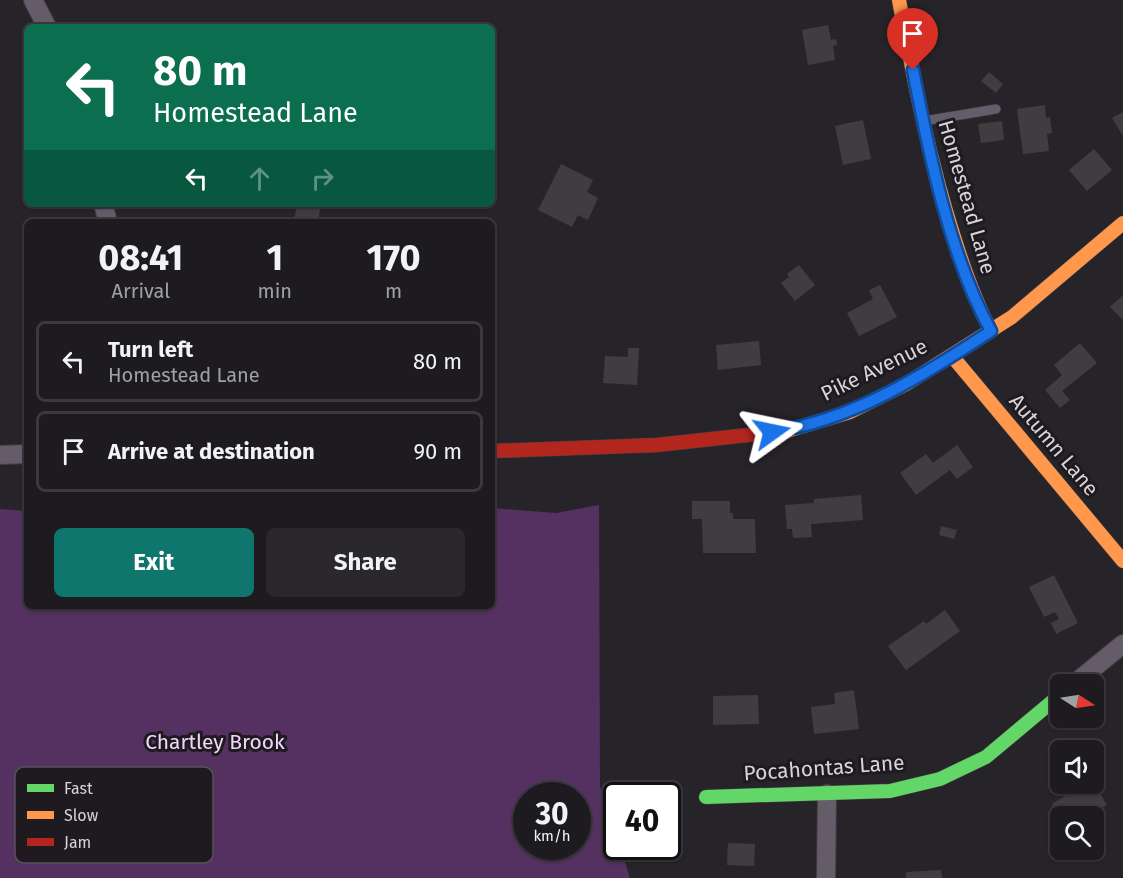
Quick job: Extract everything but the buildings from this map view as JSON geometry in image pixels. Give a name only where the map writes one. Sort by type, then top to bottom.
[{"type":"street","points":[[33,0],[45,24]]},
{"type":"street","name":"Homestead Lane","points":[[899,0],[923,121],[946,215],[976,303],[991,331]]},
{"type":"street","name":"Pike Avenue","points":[[495,451],[657,445],[735,438],[790,430],[850,412],[906,384],[1012,318],[1123,223]]},
{"type":"street","name":"Autumn Lane","points":[[952,356],[1123,561]]},
{"type":"street","points":[[0,455],[24,454]]},
{"type":"street","points":[[1086,674],[1123,644]]},
{"type":"street","name":"Pocahontas Lane","points":[[706,797],[890,791],[940,779],[986,757],[1050,703]]},
{"type":"street","points":[[826,878],[827,794]]},
{"type":"lane","points":[[923,121],[996,109]]},
{"type":"green space","name":"Chartley Brook","points":[[599,505],[600,787],[603,796],[603,860],[624,860],[630,878],[0,878],[0,509],[24,511],[24,609],[495,609],[495,508],[556,513]]},
{"type":"traffic: fast","points":[[706,797],[890,791],[940,779],[986,757],[1050,703]]},
{"type":"traffic: slow","points":[[899,0],[923,120],[945,208],[970,285],[991,331]]},
{"type":"traffic: slow","points":[[766,433],[790,430],[850,412],[906,384],[1012,317],[1123,223]]},
{"type":"traffic: slow","points":[[952,356],[1123,561]]},
{"type":"traffic: jam","points":[[495,451],[657,445],[766,433]]},
{"type":"route","points":[[772,432],[790,430],[850,412],[906,384],[991,331],[976,303],[946,215],[913,70]]}]
